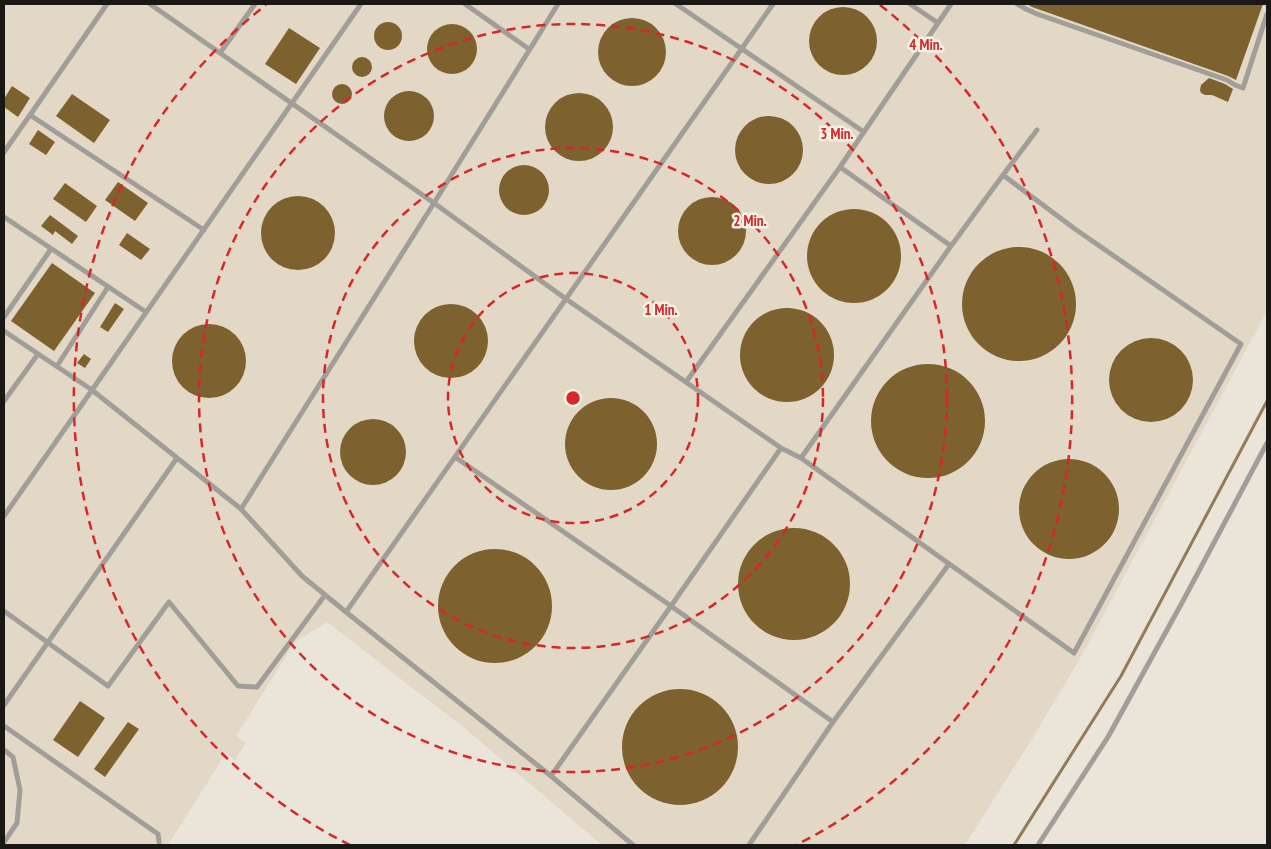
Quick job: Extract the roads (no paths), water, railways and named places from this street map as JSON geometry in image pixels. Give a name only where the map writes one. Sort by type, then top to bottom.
[{"type":"lane","points":[[4,152],[107,4]]},
{"type":"lane","points":[[150,4],[434,203],[566,299],[781,448],[800,458],[1074,653],[1241,344],[1075,229],[1004,175]]},
{"type":"lane","points":[[220,53],[255,4]]},
{"type":"lane","points":[[4,516],[361,4]]},
{"type":"lane","points":[[465,4],[530,49]]},
{"type":"lane","points":[[241,509],[558,4]]},
{"type":"lane","points":[[676,4],[864,132]]},
{"type":"lane","points":[[346,612],[773,4]]},
{"type":"lane","points":[[910,4],[938,23]]},
{"type":"lane","points":[[686,382],[840,167],[951,4]]},
{"type":"lane","points":[[1017,4],[1037,14],[1227,80],[1243,88],[1267,14]]},
{"type":"lane","points":[[30,114],[204,230]]},
{"type":"lane","points":[[800,458],[950,246],[1037,130]]},
{"type":"lane","points":[[840,167],[950,246]]},
{"type":"lane","points":[[4,217],[146,312]]},
{"type":"lane","points":[[4,316],[51,249]]},
{"type":"lane","points":[[57,366],[108,287]]},
{"type":"lane","points":[[4,331],[92,390],[241,509],[302,576],[551,776],[633,845]]},
{"type":"lane","points":[[4,401],[38,354]]},
{"type":"lane","points":[[1038,845],[1108,737],[1184,600],[1267,443]]},
{"type":"lane","points":[[551,776],[781,448]]},
{"type":"lane","points":[[4,706],[177,458]]},
{"type":"lane","points":[[455,458],[672,606],[833,722]]},
{"type":"lane","points":[[749,845],[833,722],[949,564]]},
{"type":"lane","points":[[4,611],[108,686],[169,602],[238,686],[257,687],[325,594]]},
{"type":"lane","points":[[4,726],[158,834],[159,842]]},
{"type":"lane","points":[[4,750],[13,757],[20,790],[17,823],[4,842]]},
{"type":"waterway","points":[[1014,845],[1121,676],[1267,401]]}]
